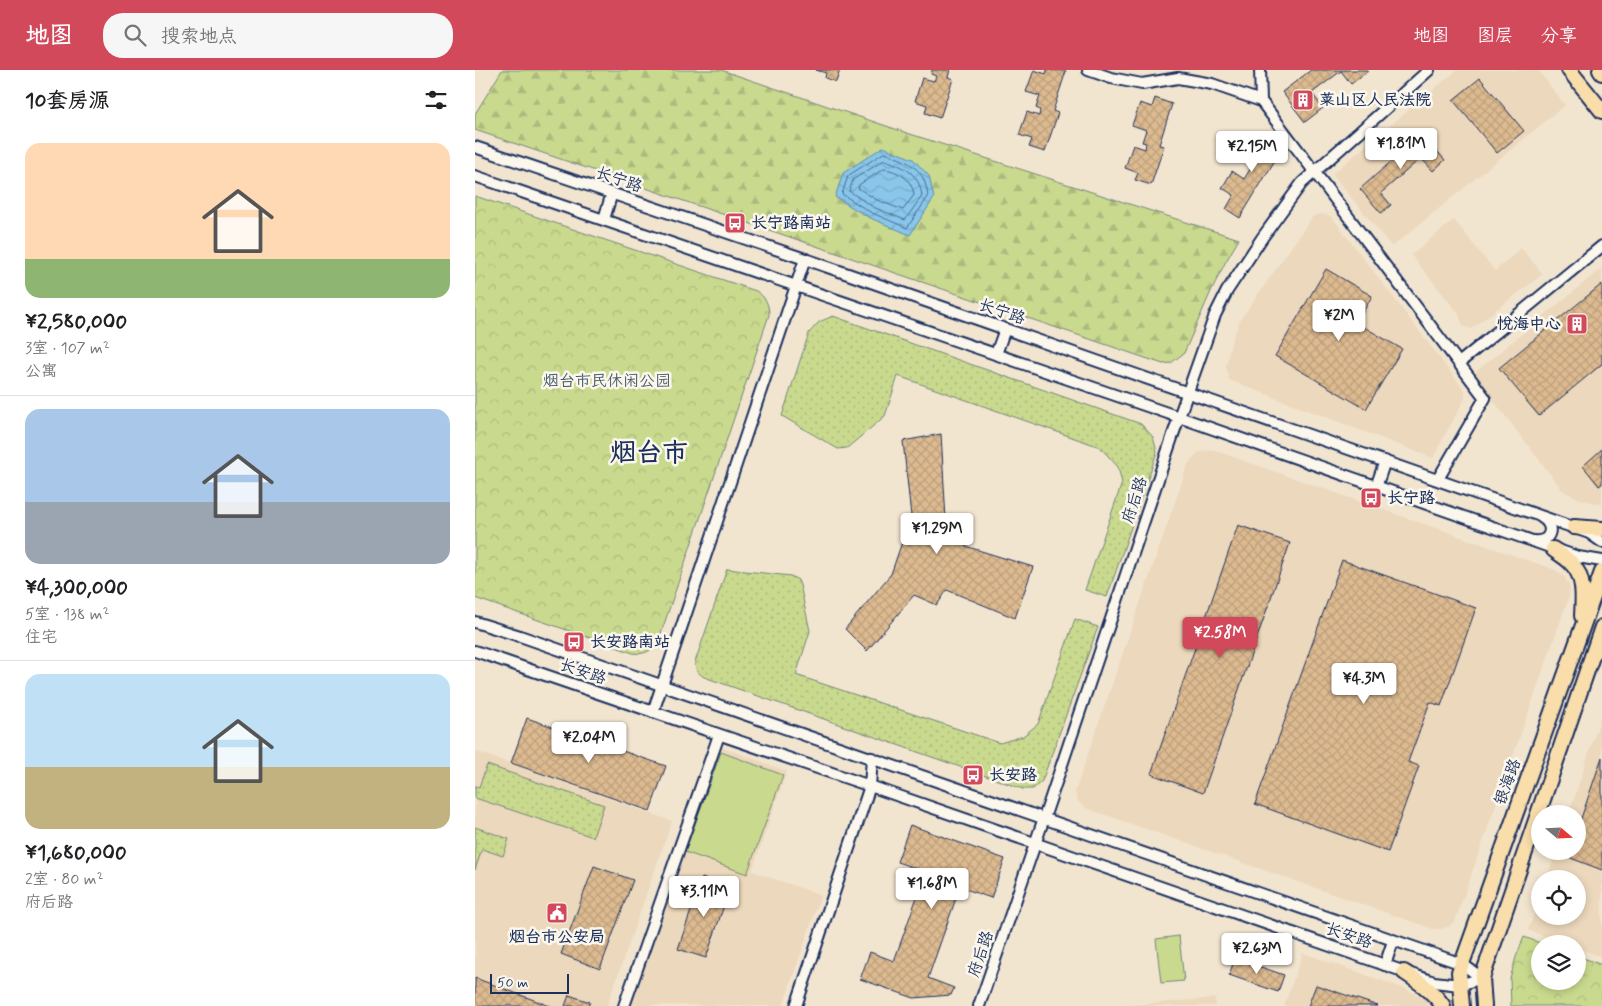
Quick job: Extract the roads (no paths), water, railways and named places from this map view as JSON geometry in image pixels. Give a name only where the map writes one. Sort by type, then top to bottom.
[{"type":"main road","points":[[1569,70],[1602,111]]},
{"type":"main road","points":[[1599,70],[1602,73]]},
{"type":"main road","points":[[1574,528],[1602,529]]},
{"type":"main road","points":[[1553,549],[1571,563],[1578,571],[1581,579],[1583,602],[1582,628]]},
{"type":"main road","name":"银海路","points":[[1462,1006],[1459,972],[1602,572]]},
{"type":"main road","points":[[1484,1006],[1482,978],[1602,627]]},
{"type":"main road","points":[[1404,972],[1425,986],[1438,998],[1443,1006]]},
{"type":"street","points":[[1087,70],[1111,78],[1142,84],[1178,78],[1212,84],[1261,101],[1485,398],[1438,479]]},
{"type":"street","points":[[1260,70],[1261,101]]},
{"type":"street","name":"府后路","points":[[979,1006],[1215,315],[1227,291],[1302,182],[1429,70]]},
{"type":"street","name":"长宁路","points":[[475,147],[805,259],[1438,479],[1589,533],[1602,542]]},
{"type":"street","points":[[475,176],[1179,417],[1553,549],[1578,557],[1602,561]]},
{"type":"street","points":[[604,220],[612,194]]},
{"type":"street","points":[[1459,363],[1602,246]]},
{"type":"street","points":[[653,712],[805,259]]},
{"type":"street","points":[[996,354],[1005,329]]},
{"type":"street","points":[[1376,487],[1385,461]]},
{"type":"street","points":[[1529,540],[1543,541],[1548,536],[1549,523],[1537,515]]},
{"type":"street","points":[[475,622],[520,636],[1462,964],[1482,978]]},
{"type":"street","name":"长安路","points":[[475,651],[1433,982],[1460,985],[1482,978]]},
{"type":"street","points":[[624,1006],[719,735]]},
{"type":"street","points":[[796,1006],[870,786],[871,758]]},
{"type":"street","points":[[1385,965],[1393,941]]},
{"type":"water","points":[[883,147],[913,159],[929,176],[934,198],[910,235],[868,217],[835,197],[843,173]]},
{"type":"place","name":"莱山区人民法院","points":[[1303,100]]},
{"type":"place","name":"长宁路南站","points":[[735,223]]},
{"type":"place","name":"悦海中心","points":[[1577,324]]},
{"type":"place","name":"长宁路","points":[[1371,498]]},
{"type":"place","name":"长安路南站","points":[[574,642]]},
{"type":"place","name":"长安路","points":[[973,775]]},
{"type":"place","name":"烟台市公安局","points":[[557,913]]},
{"type":"district","name":"烟台市","points":[[649,454]]},
{"type":"park label","name":"烟台市民休闲公园","points":[[607,381]]}]
